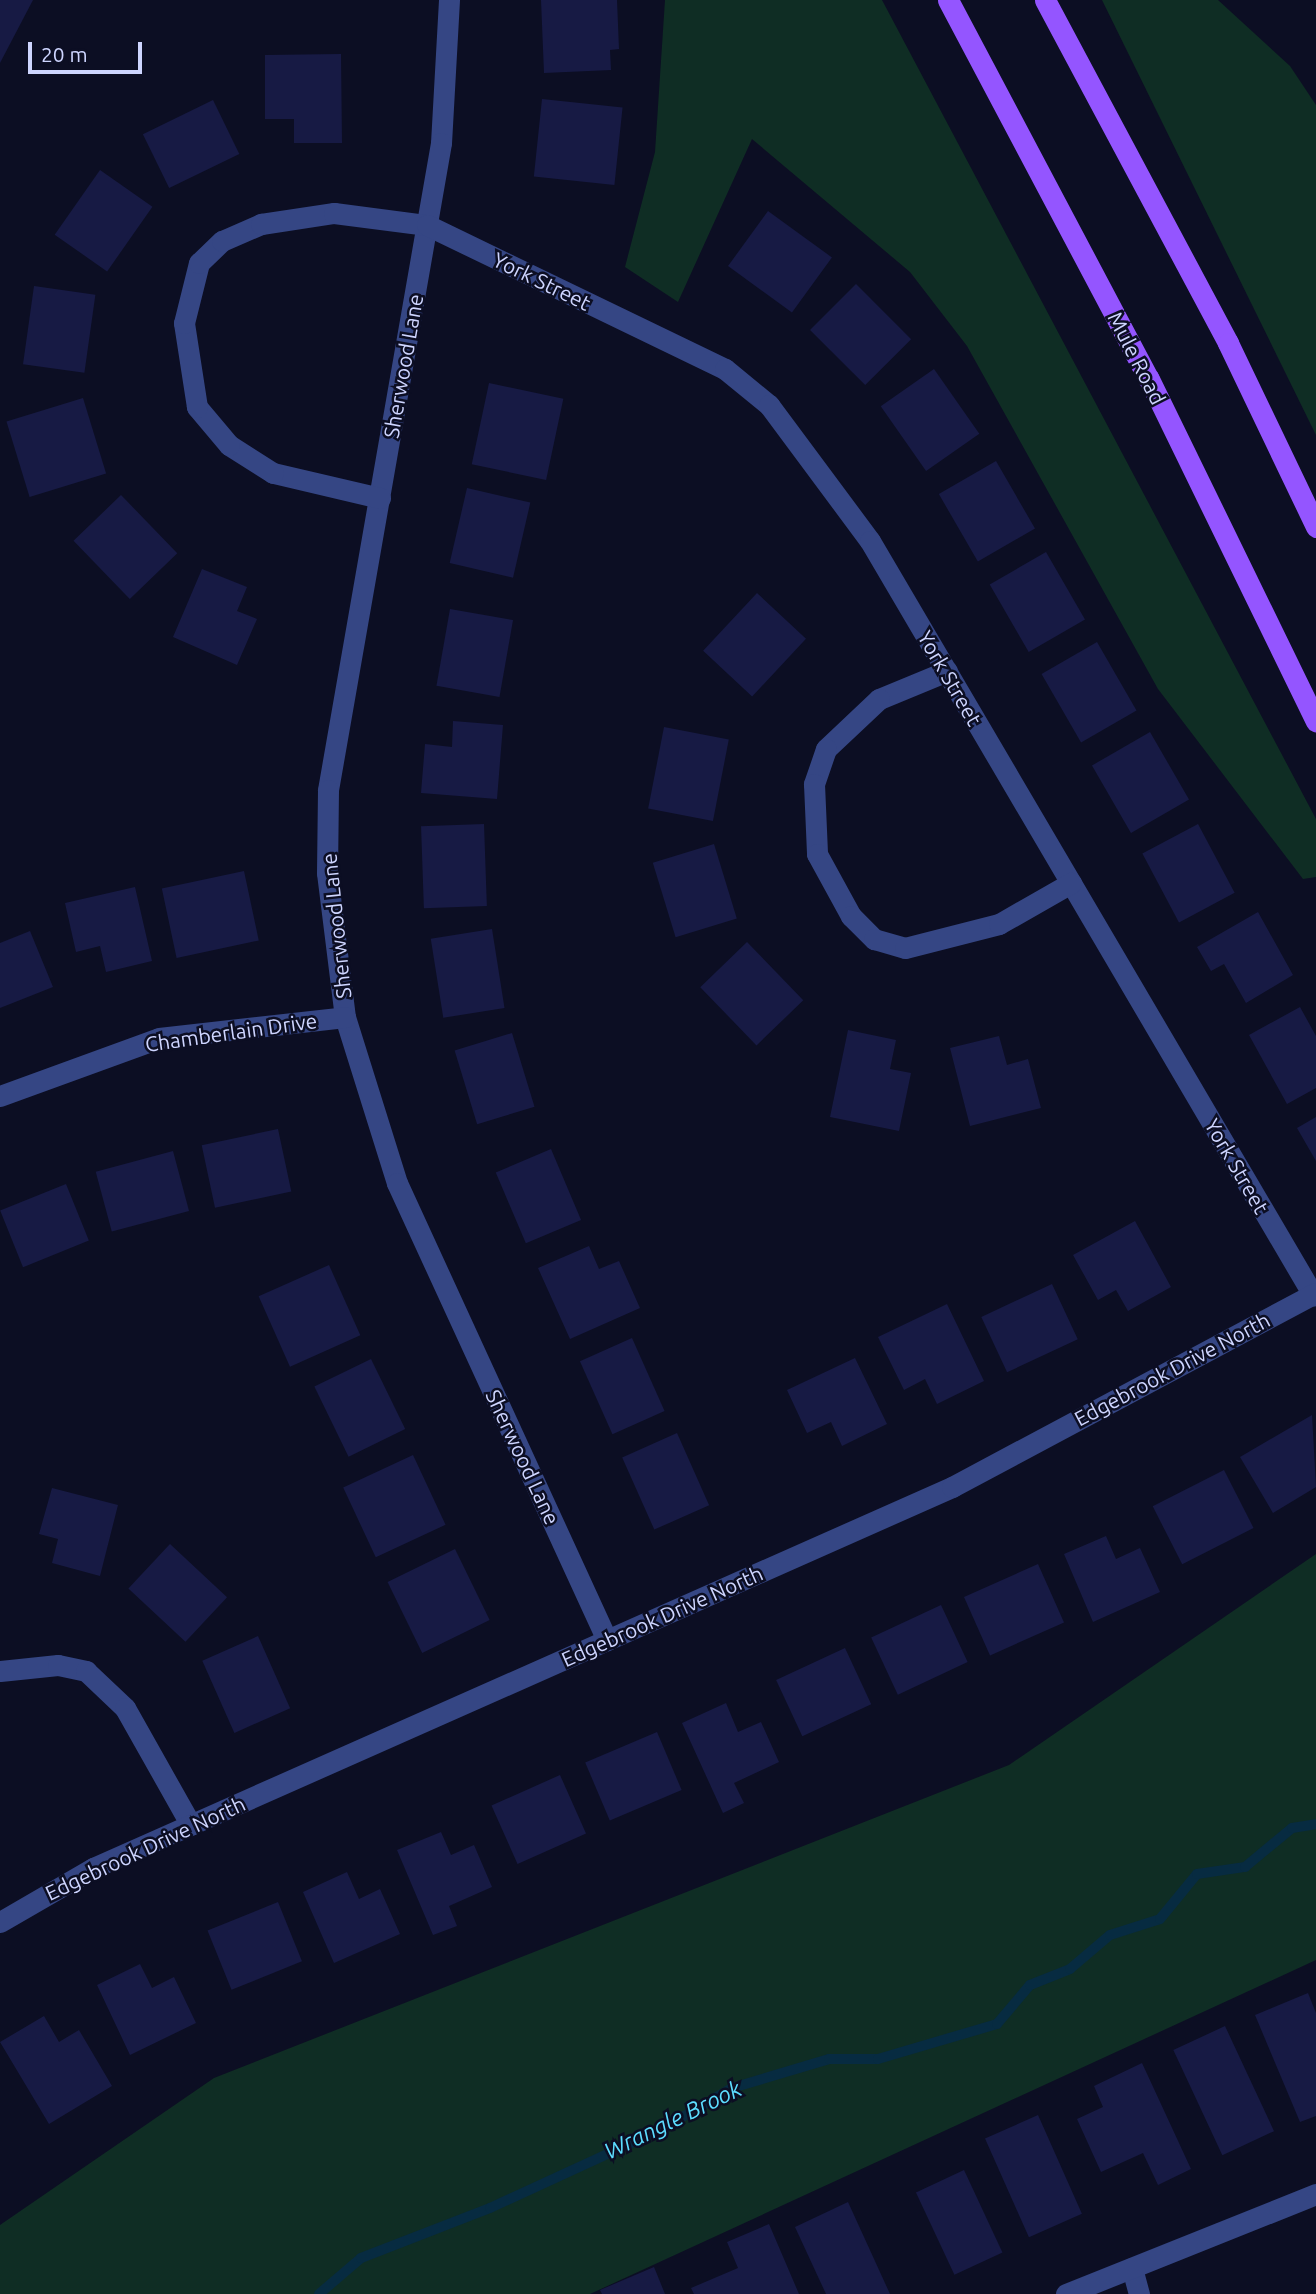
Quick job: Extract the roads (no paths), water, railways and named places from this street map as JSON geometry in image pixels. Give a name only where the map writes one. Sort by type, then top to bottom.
[{"type":"main road","name":"Mule Road","points":[[948,0],[1149,379],[1316,722]]},
{"type":"main road","points":[[1045,0],[1228,343],[1316,527]]},
{"type":"street","name":"Sherwood Lane","points":[[449,0],[440,143],[328,790],[327,873],[345,1017],[397,1183],[607,1640]]},
{"type":"street","name":"York Street","points":[[380,498],[273,473],[229,445],[189,387],[184,323],[199,263],[222,241],[261,224],[334,213],[427,225],[725,369],[769,405],[870,541],[1314,1294]]},
{"type":"street","points":[[947,671],[879,699],[826,749],[814,784],[817,854],[851,916],[874,939],[905,948],[999,924],[1071,883]]},
{"type":"street","name":"Chamberlain Drive","points":[[0,1096],[159,1038],[345,1017]]},
{"type":"street","name":"Edgebrook Drive North","points":[[0,1922],[93,1868],[952,1487],[1314,1294]]},
{"type":"street","points":[[0,1671],[58,1665],[86,1671],[125,1708],[191,1825]]},
{"type":"street","points":[[1066,2294],[1316,2194]]},
{"type":"street","points":[[1132,2268],[1139,2294]]},
{"type":"waterway","name":"Wrangle Brook","points":[[319,2294],[361,2258],[490,2208],[662,2129],[732,2088],[829,2059],[878,2059],[997,2024],[1030,1985],[1070,1969],[1110,1935],[1160,1919],[1197,1874],[1245,1867],[1292,1828],[1316,1824]]}]
